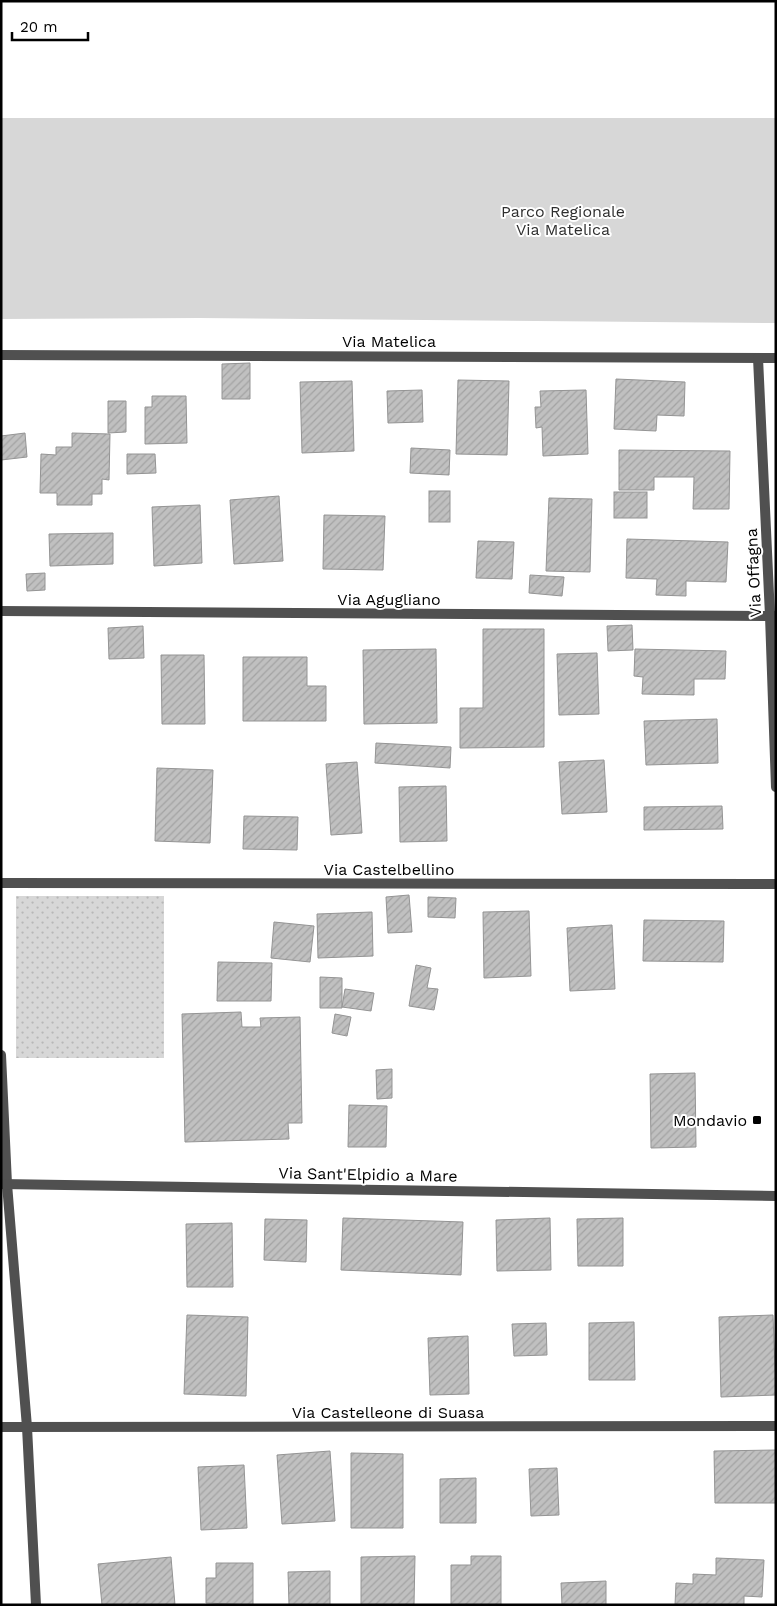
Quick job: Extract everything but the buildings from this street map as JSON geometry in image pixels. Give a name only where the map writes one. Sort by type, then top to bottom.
[{"type":"street","name":"Via Matelica","points":[[1,355],[776,358]]},
{"type":"street","name":"Via Offagna","points":[[758,358],[773,616],[776,786]]},
{"type":"street","name":"Via Agugliano","points":[[1,611],[773,616]]},
{"type":"street","name":"Via Castelbellino","points":[[1,883],[776,884]]},
{"type":"street","points":[[1,1055],[4,1184],[27,1427],[36,1605]]},
{"type":"street","name":"Via Sant'Elpidio a Mare","points":[[4,1184],[776,1196]]},
{"type":"street","name":"Via Castelleone di Suasa","points":[[1,1427],[776,1426]]},
{"type":"green space","name":"Parco Regionale Via Matelica","points":[[1,118],[776,118],[776,323],[199,318],[1,319]]},
{"type":"green space","points":[[16,896],[164,896],[164,1058],[16,1058]]},
{"type":"place","name":"Mondavio","points":[[757,1120]]}]
